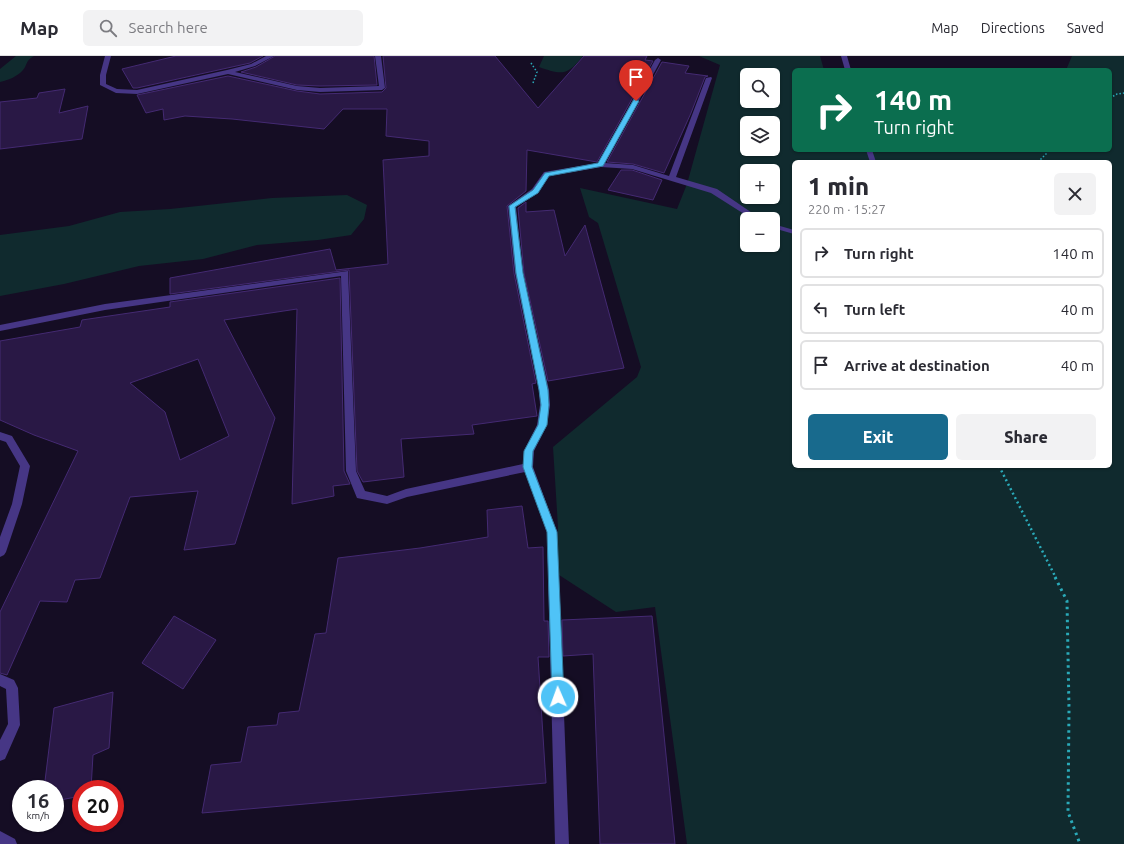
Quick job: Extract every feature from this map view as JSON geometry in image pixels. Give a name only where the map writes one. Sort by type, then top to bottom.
[{"type":"street","points":[[108,56],[103,75],[103,85],[116,91],[137,92],[228,72],[253,65],[271,56]]},
{"type":"street","points":[[228,72],[297,88],[320,90],[382,88],[378,56]]},
{"type":"street","points":[[844,56],[847,68]]},
{"type":"street","points":[[600,165],[658,60]]},
{"type":"street","points":[[672,178],[709,78]]},
{"type":"street","points":[[562,844],[552,532],[528,467],[529,451],[542,425],[545,405],[544,390],[519,273],[512,206],[535,191],[547,174],[600,165],[633,167],[714,191],[746,212]]},
{"type":"street","points":[[780,228],[792,231]]},
{"type":"street","points":[[0,328],[105,307],[345,273],[351,471],[361,495],[388,500],[406,493],[528,467]]},
{"type":"street","points":[[0,436],[9,439],[25,466],[16,504],[0,552]]},
{"type":"street","points":[[0,680],[10,684],[12,688],[14,725],[0,754]]},
{"type":"street","points":[[0,838],[10,844]]},
{"type":"path","points":[[530,63],[537,72],[533,83]]},
{"type":"path","points":[[1112,97],[1124,93]]},
{"type":"path","points":[[1040,160],[1046,152]]},
{"type":"path","points":[[999,468],[1067,601],[1069,709],[1068,812],[1080,844]]},
{"type":"green space","points":[[16,56],[34,56],[29,59],[25,68],[18,75],[0,82],[0,69]]},
{"type":"green space","points":[[544,56],[583,56],[573,67],[564,72],[559,72],[539,67]]},
{"type":"green space","points":[[699,56],[820,56],[823,68],[792,68],[792,152],[1112,152],[1112,68],[1067,68],[1072,56],[1124,56],[1124,844],[687,844],[655,607],[616,612],[556,573],[558,527],[553,447],[637,377],[641,367],[598,223],[589,217],[580,188],[677,209],[687,184],[720,65]]},
{"type":"green space","points":[[347,195],[367,205],[364,219],[351,235],[318,240],[257,245],[203,259],[139,266],[64,284],[0,296],[0,235],[69,226],[120,212],[170,209],[272,198]]},
{"type":"building","points":[[176,56],[263,56],[250,63],[137,88],[133,88],[122,69]]},
{"type":"building","points":[[275,56],[374,56],[377,85],[297,85],[241,72],[256,67]]},
{"type":"building","points":[[383,56],[495,56],[538,108],[584,56],[647,56],[645,60],[653,61],[597,162],[527,150],[526,191],[507,206],[514,273],[536,383],[532,384],[537,416],[472,425],[474,434],[401,439],[404,477],[363,482],[357,471],[349,270],[170,294],[170,278],[330,249],[336,270],[388,264],[383,160],[429,156],[429,141],[386,136],[387,109],[343,109],[324,129],[232,119],[185,116],[164,120],[163,109],[146,113],[137,95],[228,76],[297,91],[320,94],[382,92],[386,88]]},
{"type":"building","points":[[662,62],[689,66],[685,73],[708,76],[705,77],[691,113],[664,173],[633,164],[607,162]]},
{"type":"building","points":[[65,89],[59,113],[88,106],[82,139],[0,149],[0,102],[37,98],[39,93]]},
{"type":"building","points":[[621,170],[632,170],[662,180],[653,200],[608,190]]},
{"type":"building","points":[[526,202],[526,212],[554,210],[565,256],[585,225],[624,368],[548,381],[524,273],[518,208]]},
{"type":"building","points":[[340,278],[344,471],[350,484],[333,486],[334,496],[292,504],[297,309],[224,320],[275,418],[235,544],[184,550],[198,491],[130,497],[100,578],[75,580],[67,602],[40,601],[7,675],[0,673],[0,612],[78,451],[34,435],[0,420],[0,341],[80,327],[82,320],[170,307],[170,302]],"holes":[[[198,359],[229,436],[180,460],[165,412],[130,383]]]},
{"type":"building","points":[[522,506],[528,548],[543,547],[544,621],[548,621],[549,657],[538,657],[546,783],[202,813],[211,765],[241,762],[248,727],[277,725],[279,713],[299,711],[315,634],[326,633],[338,558],[420,548],[488,537],[487,510]]},
{"type":"building","points":[[174,616],[216,640],[183,689],[142,663]]},
{"type":"building","points":[[652,616],[675,844],[600,844],[593,654],[563,656],[562,620]]},
{"type":"building","points":[[113,692],[109,748],[93,755],[92,780],[72,780],[72,798],[64,799],[64,780],[45,780],[54,708]]},
{"type":"route","points":[[558,697],[552,532],[538,498],[528,467],[529,451],[542,425],[545,405],[544,390],[519,273],[512,206],[535,191],[547,174],[600,165],[636,101]]}]
